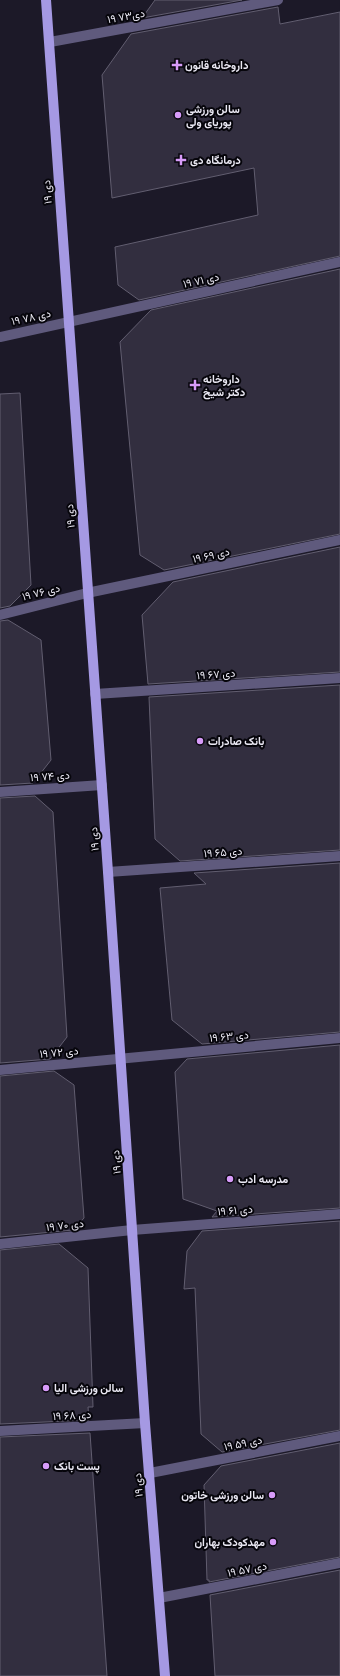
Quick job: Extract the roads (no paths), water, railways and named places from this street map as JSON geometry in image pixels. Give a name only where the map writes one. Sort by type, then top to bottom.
[{"type":"main road","name":"۱۹ دی","points":[[46,0],[94,694],[102,785],[145,1423],[165,1676]]},
{"type":"street","name":"۱۹ دی۷۳","points":[[50,42],[278,0]]},
{"type":"street","name":"۱۹ دی ۷۱","points":[[68,322],[340,262]]},
{"type":"street","name":"۱۹ دی ۷۸","points":[[0,337],[68,322]]},
{"type":"street","name":"۱۹ دی ۶۹","points":[[87,593],[340,540]]},
{"type":"street","name":"۱۹ دی ۷۶","points":[[0,614],[87,593]]},
{"type":"street","name":"۱۹ دی ۶۷","points":[[94,694],[340,678]]},
{"type":"street","name":"۱۹ دی ۷۴","points":[[0,792],[102,785]]},
{"type":"street","name":"۱۹ دی ۶۵","points":[[108,872],[340,856]]},
{"type":"street","name":"۱۹ دی ۶۳","points":[[121,1059],[340,1038]]},
{"type":"street","name":"۱۹ دی ۷۲","points":[[0,1070],[121,1059]]},
{"type":"street","name":"۱۹ دی ۶۱","points":[[132,1230],[340,1214]]},
{"type":"street","name":"۱۹ دی ۷۰","points":[[0,1244],[132,1230]]},
{"type":"street","name":"۱۹ دی ۶۸","points":[[0,1431],[145,1423]]},
{"type":"street","name":"۱۹ دی ۵۹","points":[[150,1473],[340,1436]]},
{"type":"street","name":"۱۹ دی ۵۷","points":[[159,1598],[340,1564]]},
{"type":"place","name":"داروخانه قانون","points":[[177,65]]},
{"type":"place","name":"سالن ورزشی پوریای ولی","points":[[178,115]]},
{"type":"place","name":"درمانگاه دی","points":[[181,160]]},
{"type":"place","name":"داروخانه دکتر شیخ","points":[[195,385]]},
{"type":"place","name":"بانک صادرات","points":[[200,741]]},
{"type":"place","name":"مدرسه ادب","points":[[230,1179]]},
{"type":"place","name":"سالن ورزشی الیا","points":[[46,1388]]},
{"type":"place","name":"پست بانک","points":[[46,1466]]},
{"type":"place","name":"سالن ورزشی خاتون","points":[[272,1495]]},
{"type":"place","name":"مهدکودک بهاران","points":[[273,1542]]}]
